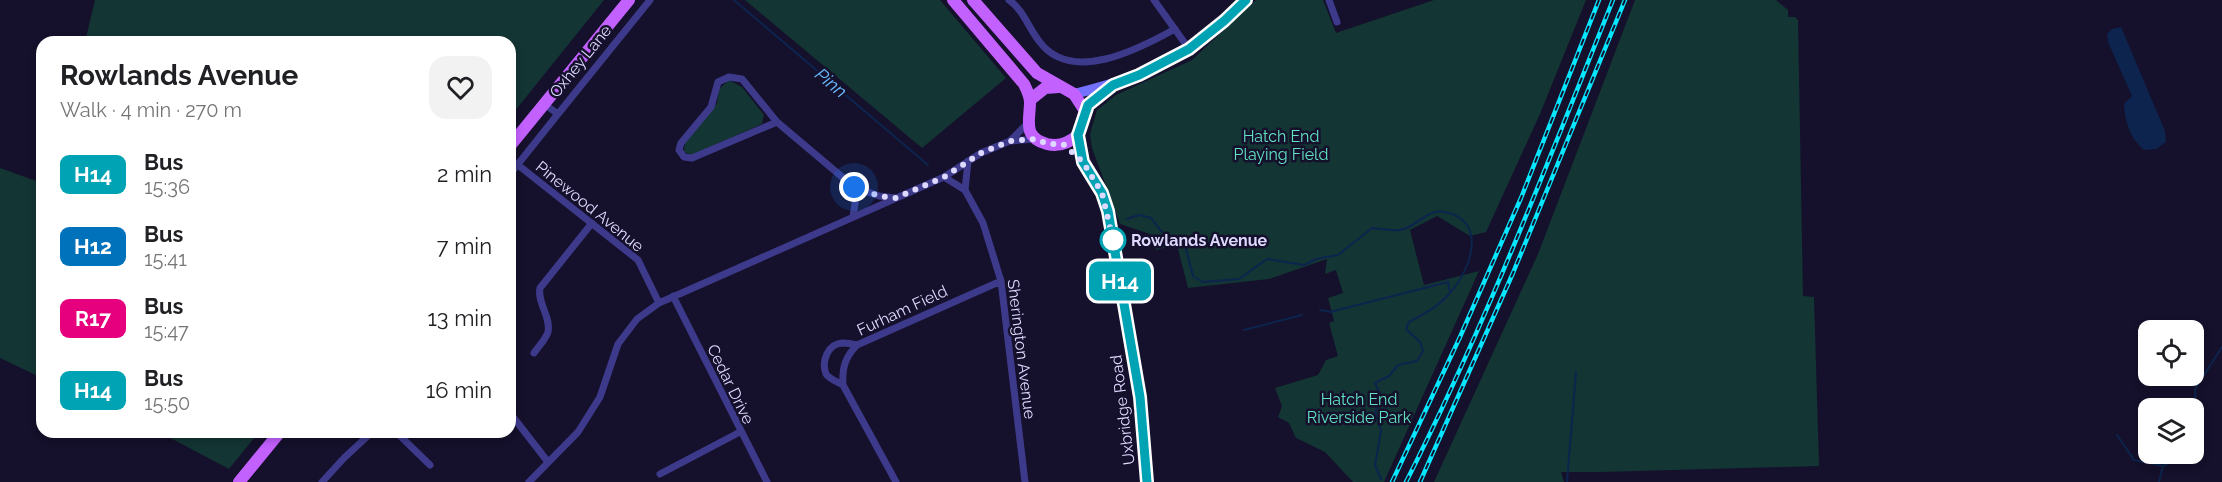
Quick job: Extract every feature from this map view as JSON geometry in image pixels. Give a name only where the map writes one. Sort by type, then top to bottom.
[{"type":"main road","name":"Oxhey Lane","points":[[516,139],[629,0]]},
{"type":"main road","points":[[953,0],[1024,84],[1030,100],[1027,124],[1036,139],[1048,144],[1063,144],[1078,135]]},
{"type":"main road","points":[[973,0],[1037,74],[1074,94],[1085,111]]},
{"type":"main road","points":[[1030,100],[1045,88],[1059,87]]},
{"type":"main road","name":"Uxbridge Road","points":[[1083,162],[1078,135],[1085,111]]},
{"type":"main road","name":"Uxbridge Road","points":[[1063,144],[1083,162],[1102,193],[1108,211],[1140,397],[1147,482]]},
{"type":"main road","points":[[240,482],[275,438]]},
{"type":"street","name":"Oxhey Lane","points":[[516,167],[650,0]]},
{"type":"street","points":[[1009,0],[1024,16],[1039,42],[1050,53],[1068,60],[1089,62],[1118,56],[1143,47],[1175,29]]},
{"type":"street","points":[[1154,0],[1189,49]]},
{"type":"street","points":[[1074,94],[1113,85],[1139,75],[1189,49],[1246,0]]},
{"type":"street","points":[[1329,0],[1337,22]]},
{"type":"street","points":[[777,122],[692,158],[684,157],[679,150],[681,143],[711,107],[718,82],[729,77],[742,79],[777,122],[854,187],[879,196],[896,198]]},
{"type":"street","points":[[1085,111],[1088,105],[1113,85]]},
{"type":"street","name":"Oxhey Lane","points":[[544,104],[558,114]]},
{"type":"street","points":[[529,482],[578,432],[600,397],[618,344],[637,320],[659,303],[944,177],[968,161],[1010,141],[1027,124]]},
{"type":"street","points":[[1010,141],[1036,139]]},
{"type":"street","points":[[944,177],[965,190],[968,161]]},
{"type":"street","name":"Pinewood Avenue","points":[[518,165],[638,260],[659,303]]},
{"type":"street","points":[[853,217],[856,197],[854,187]]},
{"type":"street","name":"Sherington Avenue","points":[[965,190],[982,223],[1001,281],[1025,482]]},
{"type":"street","points":[[534,353],[548,334],[548,321],[539,294],[540,288],[592,223]]},
{"type":"street","name":"Furham Field","points":[[843,384],[842,370],[848,355],[857,345],[1001,281]]},
{"type":"street","name":"Cedar Drive","points":[[673,296],[767,482]]},
{"type":"street","points":[[857,345],[843,343],[827,352],[826,374],[843,384],[896,482]]},
{"type":"street","points":[[516,421],[548,462]]},
{"type":"street","points":[[660,474],[740,432]]},
{"type":"street","points":[[322,482],[366,438]]},
{"type":"street","points":[[402,438],[430,465]]},
{"type":"green space","points":[[95,0],[604,0],[516,110],[516,36],[86,36]]},
{"type":"green space","points":[[745,0],[940,0],[1006,78],[922,148]]},
{"type":"green space","name":"Hatch End Playing Field","points":[[1256,0],[1323,0],[1336,33],[1434,0],[1586,0],[1540,114],[1486,232],[1470,236],[1437,216],[1410,230],[1424,285],[1479,271],[1384,482],[1353,482],[1325,452],[1296,438],[1289,423],[1278,417],[1282,406],[1275,388],[1318,375],[1326,360],[1338,356],[1329,323],[1334,321],[1328,298],[1343,293],[1336,270],[1325,274],[1327,259],[1269,279],[1188,288],[1177,245],[1156,250],[1150,234],[1120,224],[1092,148],[1090,134],[1097,110],[1116,95],[1192,60]]},
{"type":"green space","points":[[1635,0],[1776,0],[1788,10],[1788,17],[1795,17],[1798,20],[1803,296],[1814,297],[1819,466],[1561,472],[1564,482],[1434,482],[1538,254]]},
{"type":"green space","points":[[729,80],[742,87],[764,115],[762,124],[692,155],[684,152],[685,142],[717,103],[719,89]]},
{"type":"green space","points":[[0,168],[36,181],[36,375],[0,358]]},
{"type":"green space","points":[[170,438],[254,438],[229,469]]},
{"type":"water","points":[[2121,27],[2165,131],[2166,142],[2156,149],[2144,150],[2135,140],[2127,123],[2124,104],[2132,96],[2108,42],[2107,34],[2112,29]]},
{"type":"waterway","name":"Pinn","points":[[734,0],[928,165]]},
{"type":"waterway","points":[[1127,219],[1139,215],[1151,218],[1162,232],[1184,241],[1193,276],[1203,282],[1239,279],[1267,259],[1304,265],[1316,259],[1338,255],[1372,228],[1400,230],[1433,213],[1445,212],[1459,217],[1467,225],[1472,248],[1469,260],[1457,284],[1441,302],[1409,322],[1406,329],[1420,342],[1423,351],[1417,361],[1398,365],[1389,376],[1375,383],[1381,396],[1375,412],[1381,431],[1375,465],[1381,479]]},
{"type":"waterway","points":[[1320,310],[1330,312],[1448,282],[1450,293]]},
{"type":"waterway","points":[[1244,330],[1302,315]]},
{"type":"waterway","points":[[2195,398],[2195,389],[2222,347]]},
{"type":"waterway","points":[[1567,482],[1576,372]]},
{"type":"waterway","points":[[2117,435],[2134,460],[2163,466]]},
{"type":"waterway","points":[[2159,482],[2163,466],[2167,464]]},
{"type":"railway","points":[[1392,482],[1460,337],[1521,198],[1599,0]]},
{"type":"railway","points":[[1406,482],[1489,304],[1613,0]]},
{"type":"railway","points":[[1420,482],[1513,273],[1625,0]]},
{"type":"bus line","name":"H14","points":[[1147,482],[1140,397],[1108,211],[1102,193],[1083,162],[1078,135],[1088,105],[1113,85],[1139,75],[1189,49],[1246,0]]},
{"type":"place","name":"Rowlands Avenue","points":[[1113,240]]},
{"type":"route","points":[[854,187],[879,196],[896,198],[944,177],[981,153],[1010,141],[1036,139],[1048,144],[1063,144],[1083,162],[1102,193],[1113,240]]},
{"type":"park label","name":"Hatch End Riverside Park","points":[[1359,408]]}]
